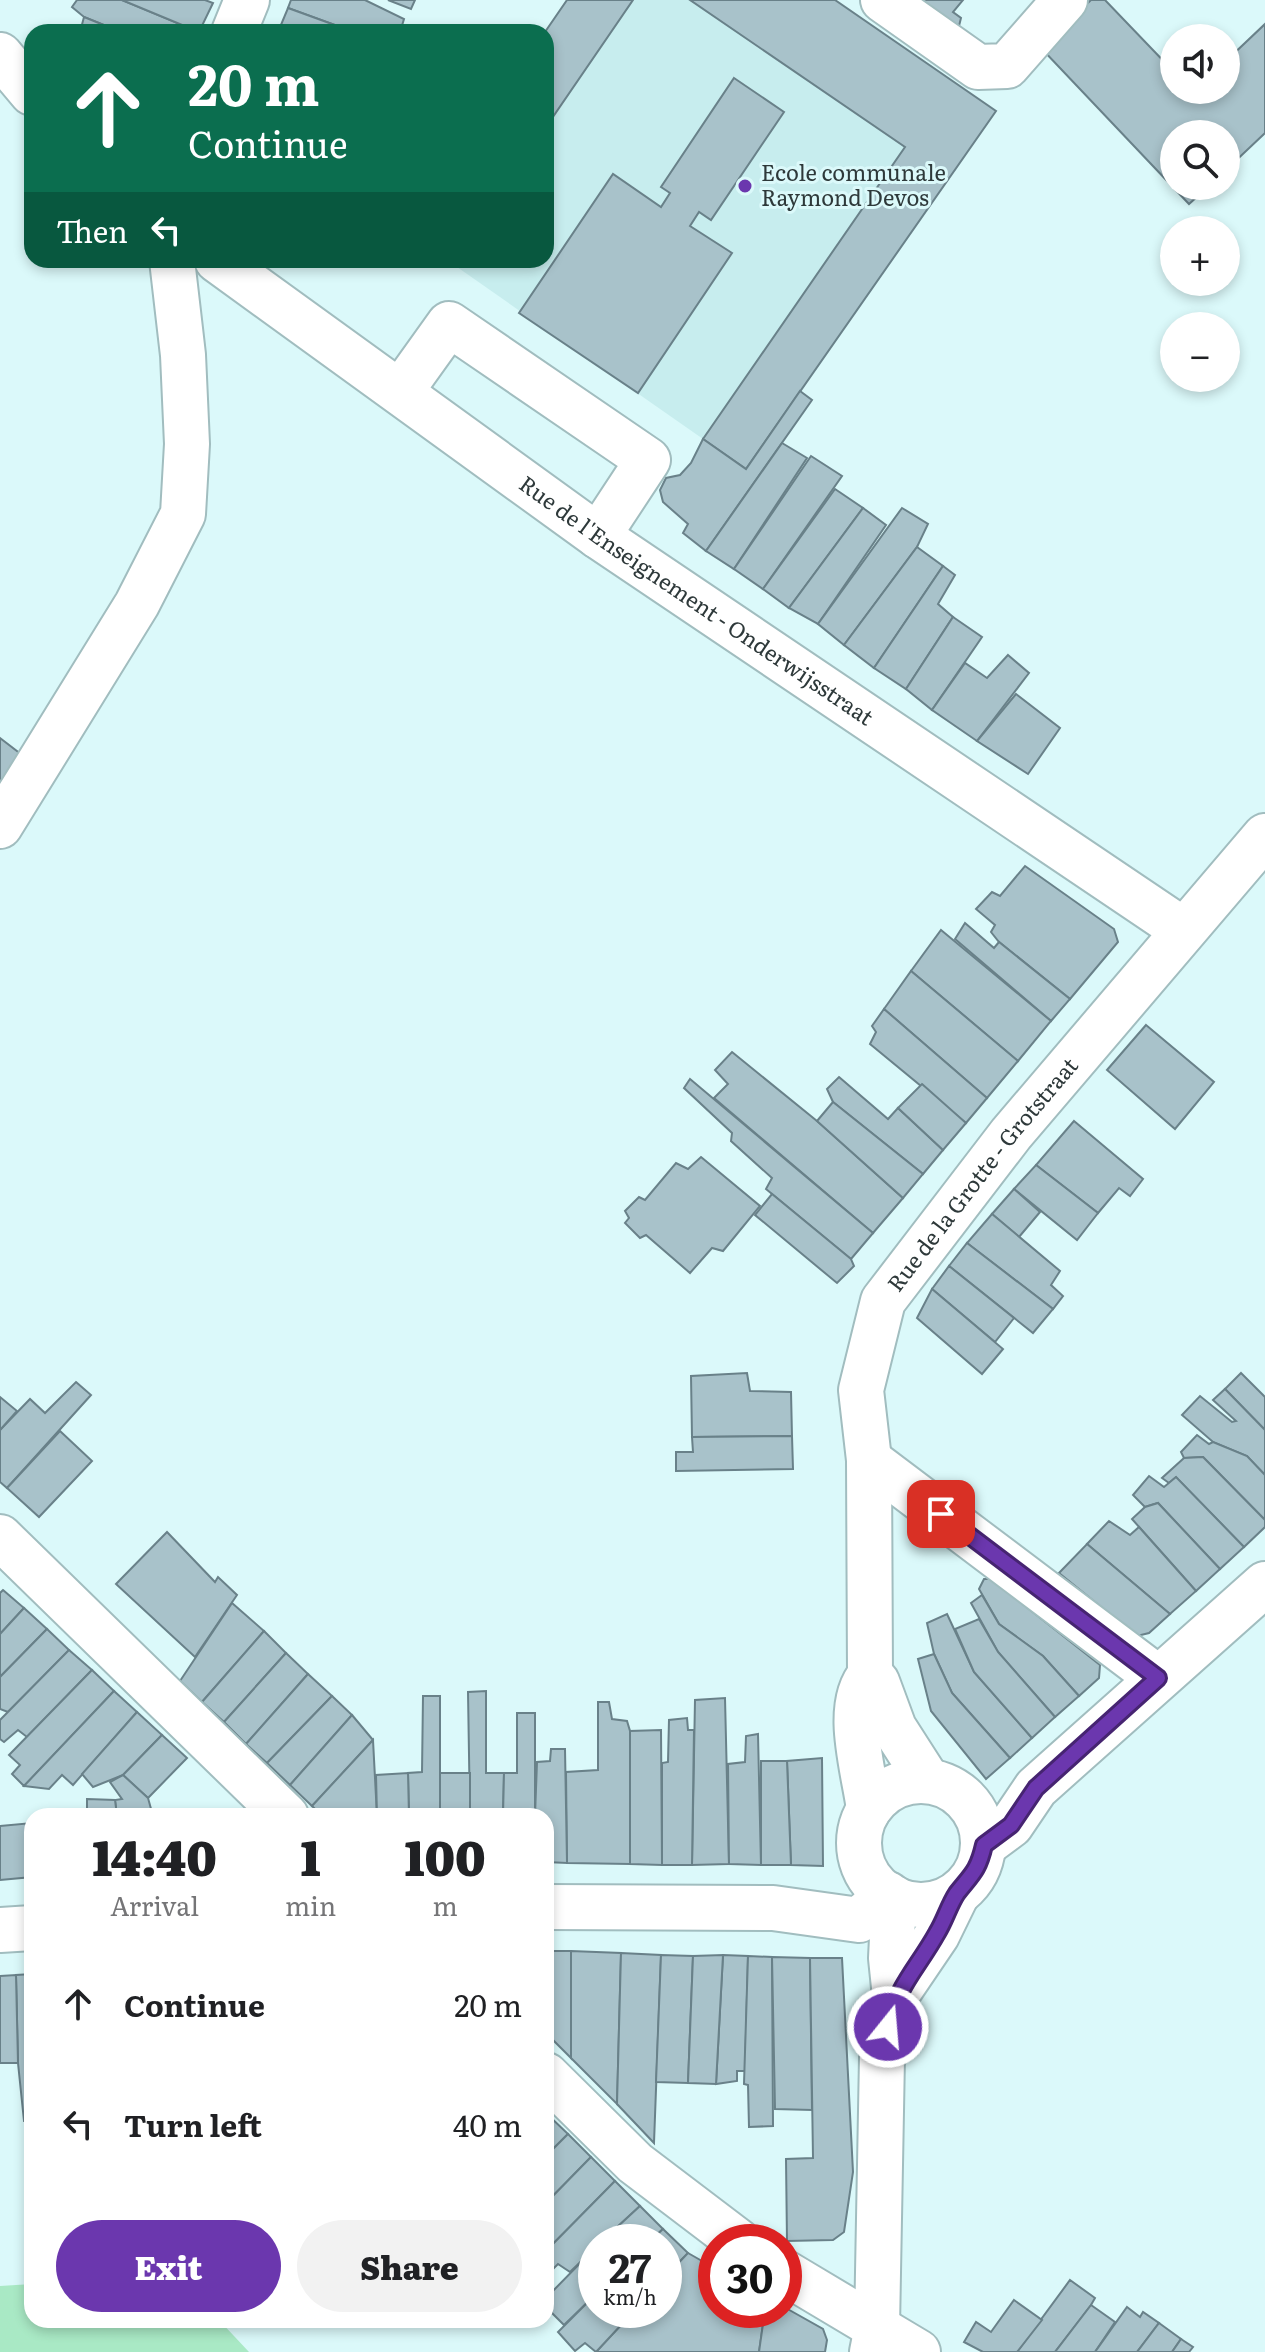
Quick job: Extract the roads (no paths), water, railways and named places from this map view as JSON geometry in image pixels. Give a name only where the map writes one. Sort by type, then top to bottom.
[{"type":"street","points":[[237,24],[247,0]]},
{"type":"street","points":[[883,0],[978,67],[1007,66],[1065,0]]},
{"type":"street","points":[[0,55],[24,84]]},
{"type":"street","points":[[0,826],[137,604],[183,514],[186,428],[173,268]]},
{"type":"street","name":"Rue de l'Enseignement - Onderwijsstraat","points":[[228,268],[598,536],[1183,930]]},
{"type":"street","points":[[401,391],[449,324],[648,460],[598,536]]},
{"type":"street","name":"Rue de la Grotte - Grotstraat","points":[[947,1790],[894,1728],[877,1682],[870,1675],[869,1460],[861,1390],[883,1301],[1011,1134],[1265,836]]},
{"type":"street","points":[[869,1460],[1158,1678]]},
{"type":"street","points":[[0,1537],[278,1808]]},
{"type":"street","points":[[984,1845],[1011,1825],[1036,1788],[1265,1584]]},
{"type":"street","name":"Rue de la Grotte - Grotstraat","points":[[869,1809],[855,1731],[863,1682],[870,1675]]},
{"type":"street","points":[[874,2339],[882,2057],[895,1997],[882,1887],[860,1837],[869,1809],[897,1785],[947,1790],[1036,1788]]},
{"type":"street","points":[[895,1997],[937,1935],[957,1894],[980,1865],[984,1845],[977,1814],[947,1790]]},
{"type":"street","points":[[554,1907],[773,1908],[840,1882],[882,1887],[926,1905],[957,1894]]},
{"type":"street","points":[[0,1930],[24,1928]]},
{"type":"street","points":[[554,2083],[635,2163],[715,2224]]},
{"type":"street","points":[[802,2285],[874,2339],[918,2352]]},
{"type":"place","name":"Ecole communale Raymond Devos","points":[[745,186]]}]
